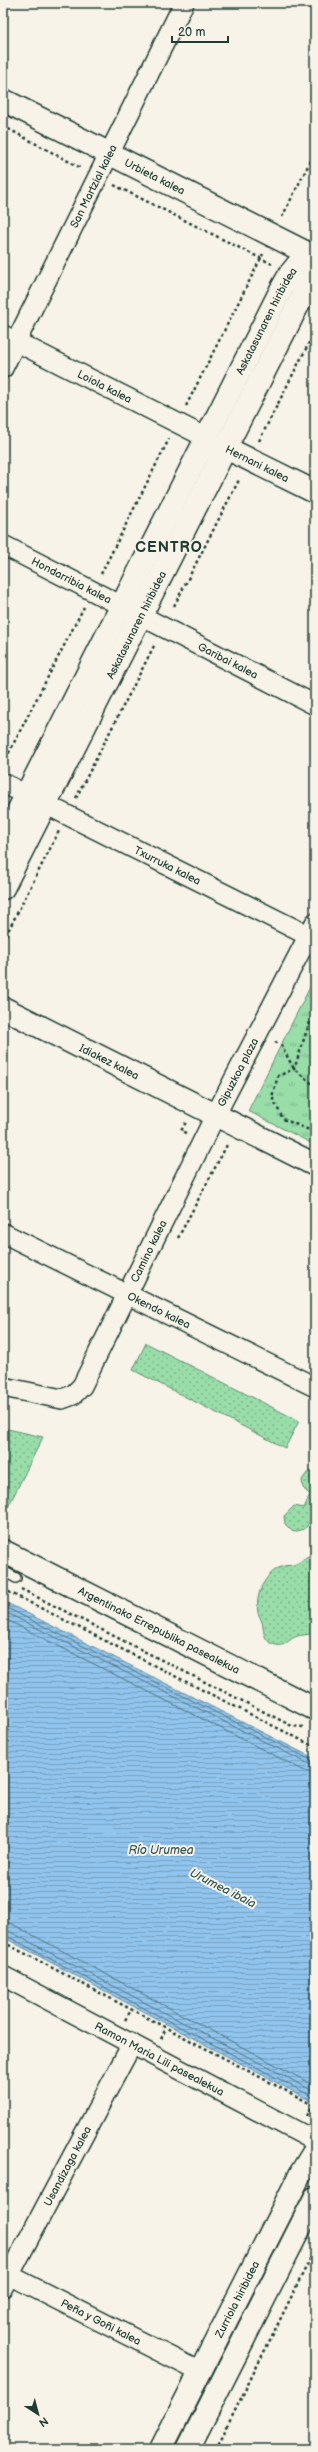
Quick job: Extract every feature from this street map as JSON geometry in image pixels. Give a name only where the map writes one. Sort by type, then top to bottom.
[{"type":"main road","name":"Urbieta kalea","points":[[3,100],[272,235],[309,248]]},
{"type":"main road","name":"Askatasunaren hiribidea","points":[[3,888],[45,805],[131,611],[210,447],[310,279],[313,268],[309,248]]},
{"type":"main road","name":"Hernani kalea","points":[[210,447],[315,492]]},
{"type":"main road","name":"Askatasunaren hiribidea","points":[[3,841],[26,795],[131,611]]},
{"type":"main road","name":"Idiakez kalea","points":[[3,1008],[215,1116]]},
{"type":"main road","name":"Gipuzkoa plaza","points":[[215,1116],[315,1165]]},
{"type":"main road","name":"Argentinako Errepublika pasealekua","points":[[3,1551],[310,1718]]},
{"type":"main road","name":"Zurriola hiribidea","points":[[161,2449],[302,2170],[315,2150]]},
{"type":"main road","points":[[188,2449],[315,2198]]},
{"type":"street","name":"San Martzial kalea","points":[[3,368],[10,339],[98,177],[184,3]]},
{"type":"street","name":"Loiola kalea","points":[[10,339],[177,423],[210,447]]},
{"type":"street","name":"Hondarribia kalea","points":[[3,546],[131,611]]},
{"type":"street","name":"Garibai kalea","points":[[131,611],[315,705]]},
{"type":"street","name":"Txurruka kalea","points":[[3,783],[45,805],[313,932]]},
{"type":"street","name":"Gipuzkoa plaza","points":[[215,1116],[258,1032],[313,932]]},
{"type":"street","name":"Camino kalea","points":[[3,1387],[62,1399],[73,1394],[82,1386],[215,1116]]},
{"type":"street","name":"Okendo kalea","points":[[3,1233],[127,1296],[315,1387]]},
{"type":"street","name":"Ramon Maria Lili pasealekua","points":[[3,1976],[315,2141]]},
{"type":"street","name":"Usandizaga kalea","points":[[5,2278],[132,2044]]},
{"type":"street","name":"Peña y Goñi kalea","points":[[5,2278],[200,2372]]},
{"type":"lane","points":[[3,1571],[17,1583]]},
{"type":"path","points":[[3,126],[98,177],[261,259]]},
{"type":"path","points":[[3,764],[315,152]]},
{"type":"path","points":[[3,941],[155,644]]},
{"type":"path","points":[[315,1011],[309,1023],[294,1069],[278,1076],[272,1097],[283,1119],[307,1129],[315,1130]]},
{"type":"path","points":[[258,1032],[281,1045],[294,1069],[315,1086]]},
{"type":"path","points":[[186,1122],[181,1131],[190,1136]]},
{"type":"path","points":[[176,1242],[230,1138]]},
{"type":"path","points":[[17,1583],[292,1726],[310,1718]]},
{"type":"path","points":[[3,1589],[315,1747]]},
{"type":"path","points":[[3,1942],[314,2105],[306,2116]]},
{"type":"path","points":[[125,2020],[132,2009]]},
{"type":"path","points":[[160,2039],[166,2028]]},
{"type":"path","points":[[216,2449],[315,2249]]},
{"type":"green space","points":[[315,977],[315,1145],[248,1111]]},
{"type":"green space","points":[[146,1343],[299,1421],[285,1448],[133,1370]]},
{"type":"green space","points":[[3,1428],[43,1437],[6,1511],[3,1509]]},
{"type":"green space","points":[[315,1470],[315,1524],[310,1521],[305,1529],[293,1532],[285,1524],[284,1516],[294,1506],[304,1508],[310,1495],[303,1488],[302,1480],[307,1473]]},
{"type":"green space","points":[[315,1556],[315,1632],[297,1636],[282,1645],[270,1643],[265,1636],[257,1606],[259,1592],[265,1580],[275,1570],[282,1566],[296,1564],[307,1557]]},
{"type":"water","name":"Río Urumea","points":[[3,1601],[315,1759],[315,2103],[3,1937]]},
{"type":"district","name":"CENTRO","points":[[169,547]]},
{"type":"water label","name":"Urumea ibaia","points":[[223,1888]]}]
